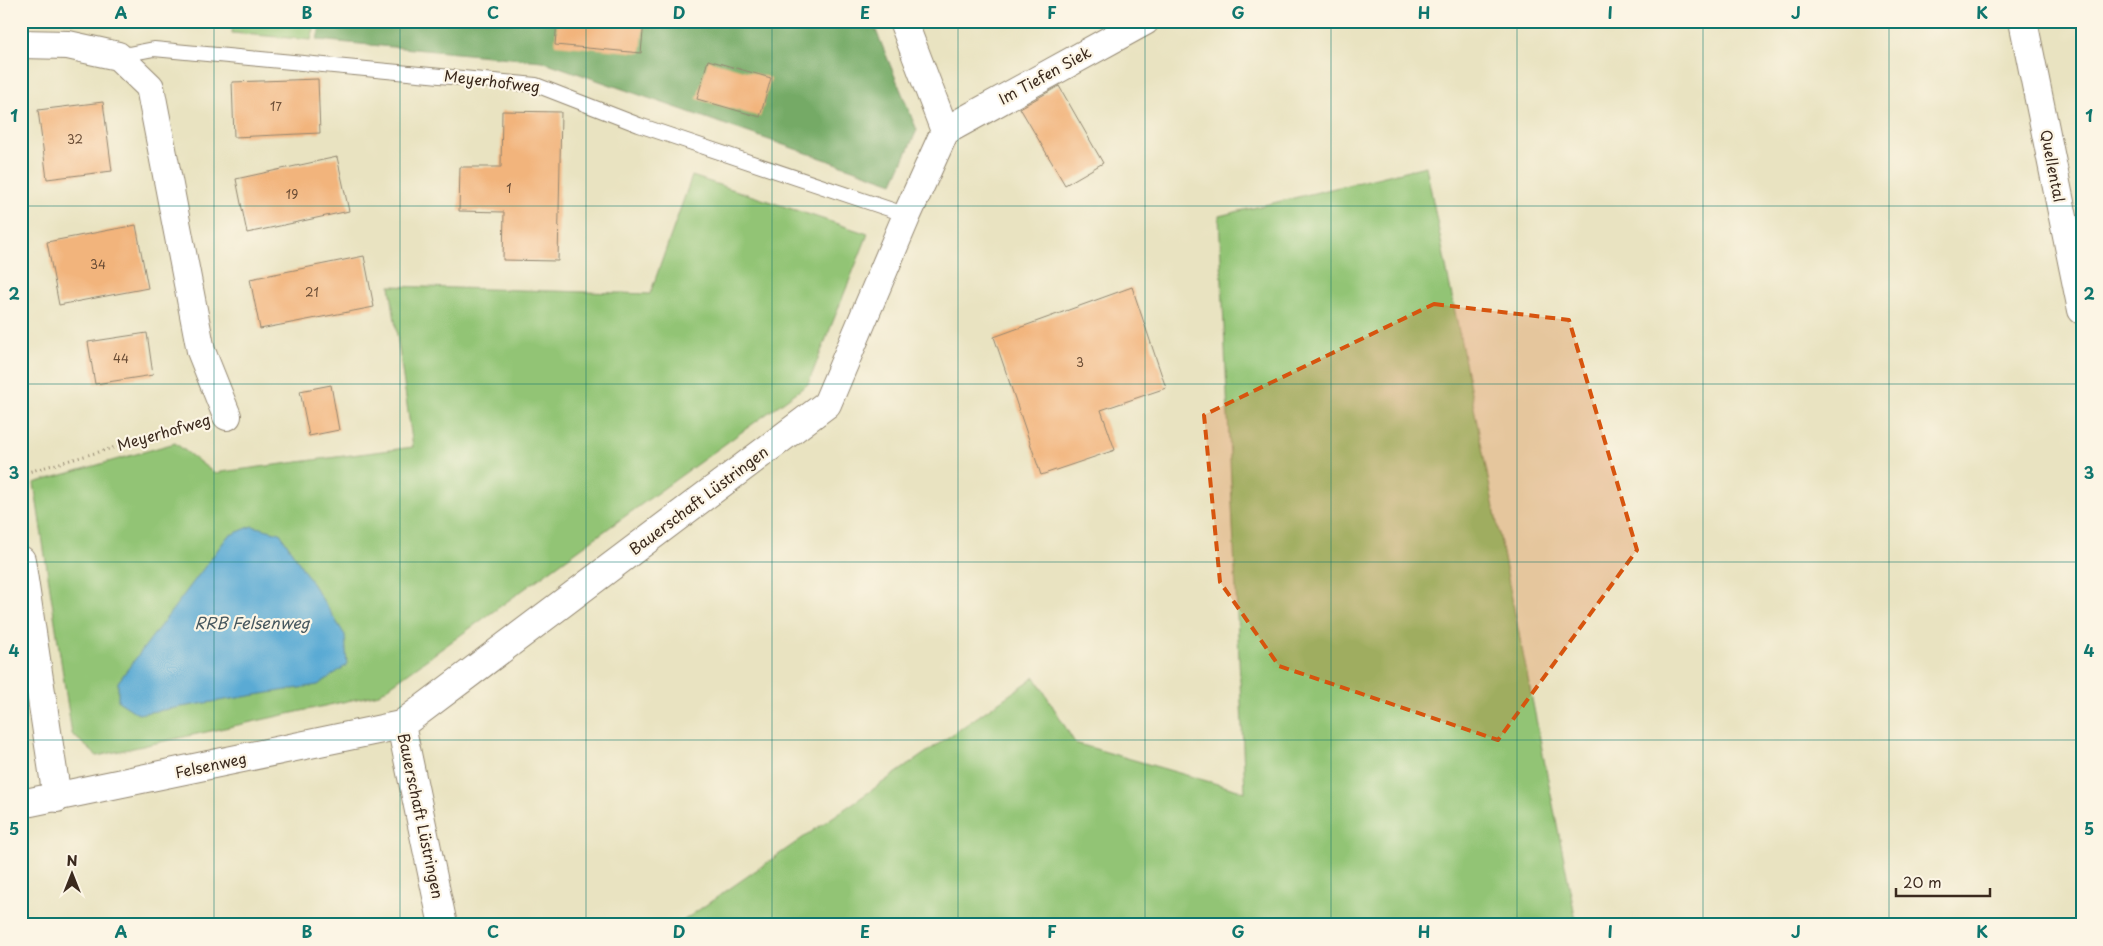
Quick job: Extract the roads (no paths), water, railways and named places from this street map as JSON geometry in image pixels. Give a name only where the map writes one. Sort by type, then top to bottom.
[{"type":"street","points":[[903,21],[945,131]]},
{"type":"street","name":"Im Tiefen Siek","points":[[945,131],[1145,21]]},
{"type":"street","name":"Quellental","points":[[2023,21],[2082,310]]},
{"type":"street","name":"Meyerhofweg","points":[[21,44],[68,45],[118,56],[150,87],[201,351],[227,416]]},
{"type":"street","name":"Bauerschaft Lüstringen","points":[[443,925],[401,725],[827,404],[907,215],[945,131]]},
{"type":"street","points":[[21,560],[57,798]]},
{"type":"street","name":"Felsenweg","points":[[21,804],[401,725]]},
{"type":"lane","name":"Meyerhofweg","points":[[118,56],[154,49],[536,85],[639,124],[907,215]]},
{"type":"water","name":"RRB Felsenweg","points":[[252,526],[280,533],[345,635],[347,665],[318,685],[138,714],[118,701],[118,682],[228,536]]}]
